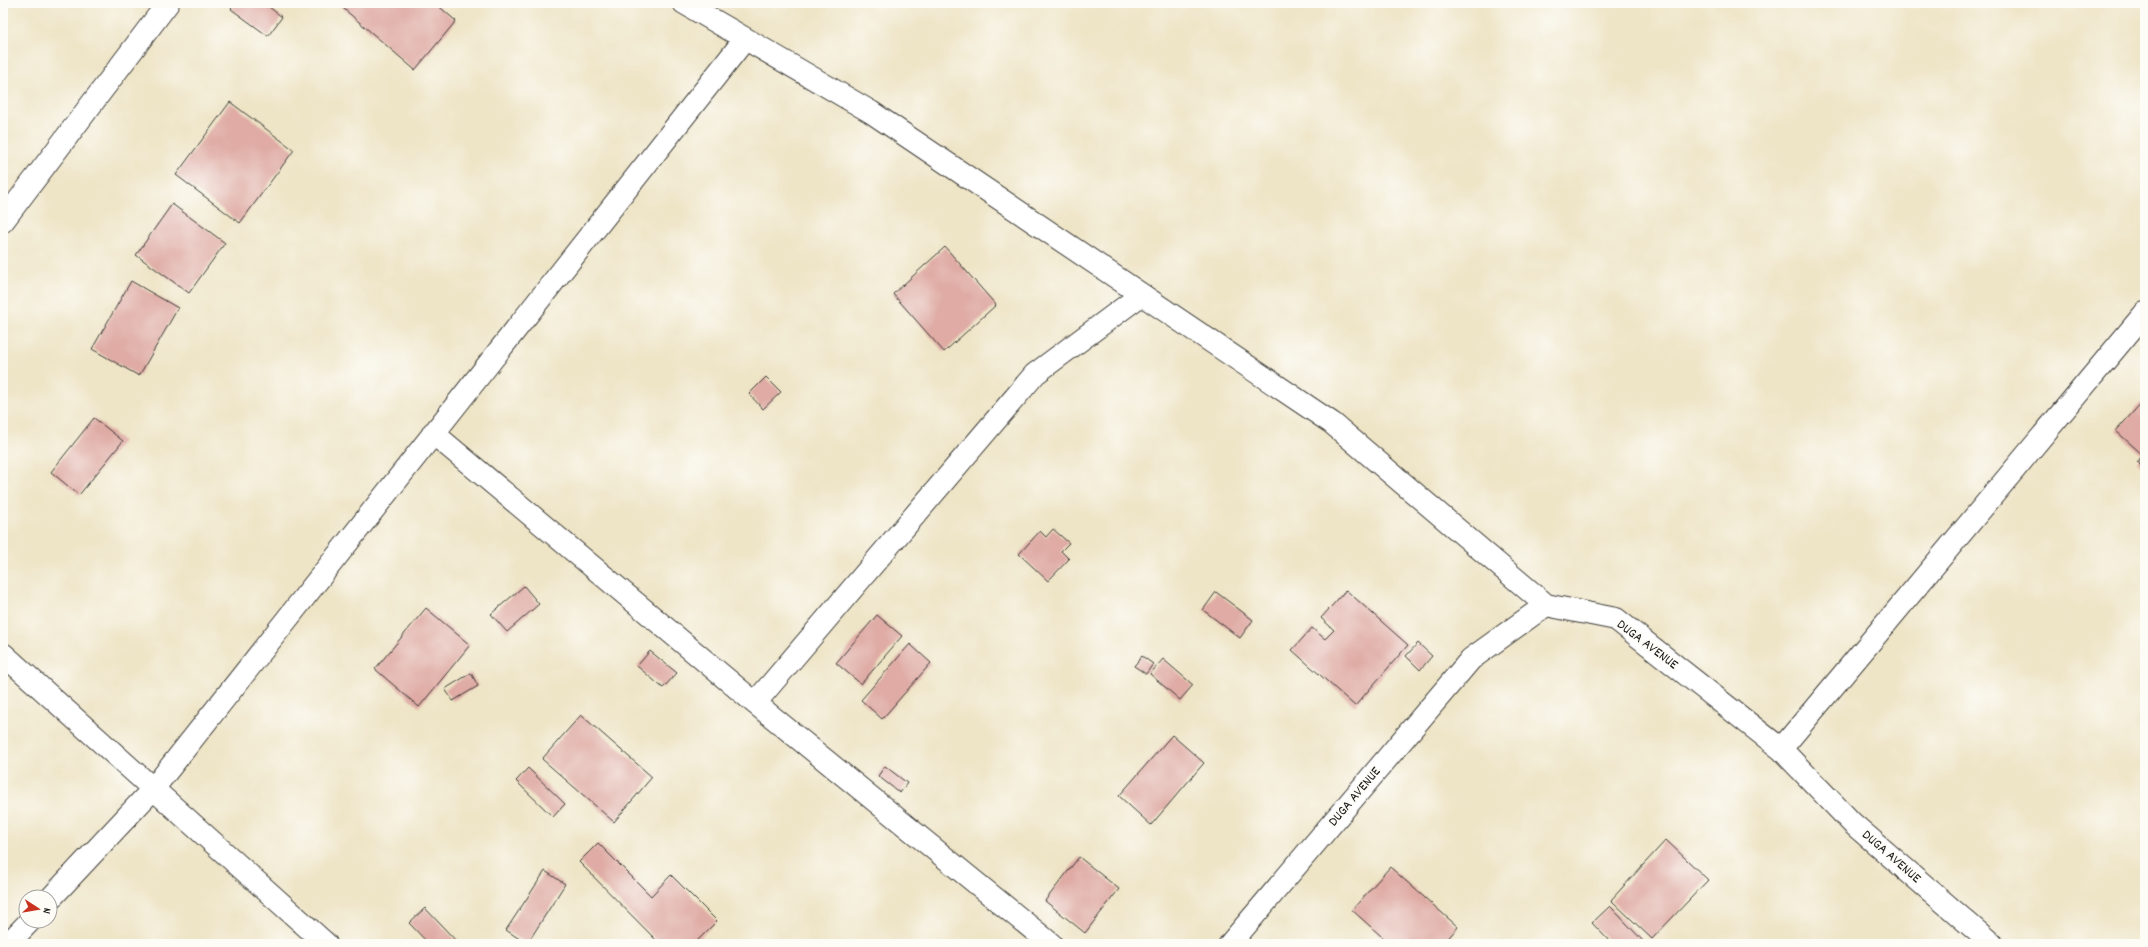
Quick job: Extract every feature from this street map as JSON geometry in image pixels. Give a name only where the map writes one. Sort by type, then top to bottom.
[{"type":"street","points":[[3,221],[168,3]]},
{"type":"street","points":[[684,3],[870,112],[1332,423],[1546,606]]},
{"type":"street","points":[[58,890],[153,789],[745,38]]},
{"type":"street","points":[[755,703],[1035,374],[1141,295]]},
{"type":"street","points":[[1781,749],[2145,313]]},
{"type":"street","points":[[434,433],[755,703],[1051,944]]},
{"type":"street","name":"DUGA AVENUE","points":[[1230,944],[1471,659],[1546,606],[1616,619],[1781,749],[1852,823],[1992,944]]},
{"type":"street","points":[[3,654],[326,944]]},
{"type":"street","points":[[8,944],[22,929]]},
{"type":"building","points":[[236,3],[264,3],[282,17],[268,36],[231,9]]},
{"type":"building","points":[[337,3],[435,3],[456,21],[415,70]]},
{"type":"building","points":[[230,102],[294,150],[240,223],[176,175]]},
{"type":"building","points":[[172,204],[225,243],[189,293],[136,255]]},
{"type":"building","points":[[945,247],[996,305],[944,352],[893,294]]},
{"type":"building","points":[[131,281],[178,308],[139,376],[92,349]]},
{"type":"building","points":[[766,377],[781,392],[763,409],[749,394]]},
{"type":"building","points":[[2143,401],[2145,403],[2145,470],[2137,462],[2143,455],[2116,431]]},
{"type":"building","points":[[94,418],[123,441],[79,495],[51,472]]},
{"type":"building","points":[[1053,529],[1069,543],[1061,551],[1069,559],[1048,581],[1019,554],[1040,531],[1046,537]]},
{"type":"building","points":[[524,586],[539,604],[507,632],[491,614]]},
{"type":"building","points":[[1346,590],[1408,645],[1355,706],[1292,650],[1312,628],[1325,639],[1334,630],[1321,618]]},
{"type":"building","points":[[1216,592],[1253,620],[1240,638],[1203,610]]},
{"type":"building","points":[[426,608],[470,645],[419,707],[375,669]]},
{"type":"building","points":[[877,615],[902,636],[861,684],[836,663]]},
{"type":"building","points":[[1418,643],[1432,656],[1420,670],[1406,656]]},
{"type":"building","points":[[910,644],[931,663],[882,719],[861,700]]},
{"type":"building","points":[[650,651],[677,673],[663,688],[637,666]]},
{"type":"building","points":[[1142,656],[1153,664],[1146,674],[1134,666]]},
{"type":"building","points":[[1163,659],[1193,685],[1180,700],[1150,674]]},
{"type":"building","points":[[471,673],[478,686],[453,701],[445,689]]},
{"type":"building","points":[[581,715],[652,777],[614,822],[542,759]]},
{"type":"building","points":[[1172,735],[1204,763],[1151,825],[1119,796]]},
{"type":"building","points":[[885,766],[907,783],[900,793],[878,776]]},
{"type":"building","points":[[528,768],[565,804],[553,817],[516,781]]},
{"type":"building","points":[[1666,840],[1708,880],[1652,939],[1611,900]]},
{"type":"building","points":[[598,843],[651,896],[671,875],[717,921],[694,944],[660,944],[579,862]]},
{"type":"building","points":[[1079,857],[1119,889],[1085,933],[1045,901]]},
{"type":"building","points":[[1390,867],[1458,927],[1443,944],[1390,944],[1352,910]]},
{"type":"building","points":[[545,871],[565,884],[527,944],[506,930]]},
{"type":"building","points":[[1610,906],[1644,942],[1642,944],[1612,944],[1592,923]]},
{"type":"building","points":[[425,908],[459,944],[429,944],[409,923]]}]
